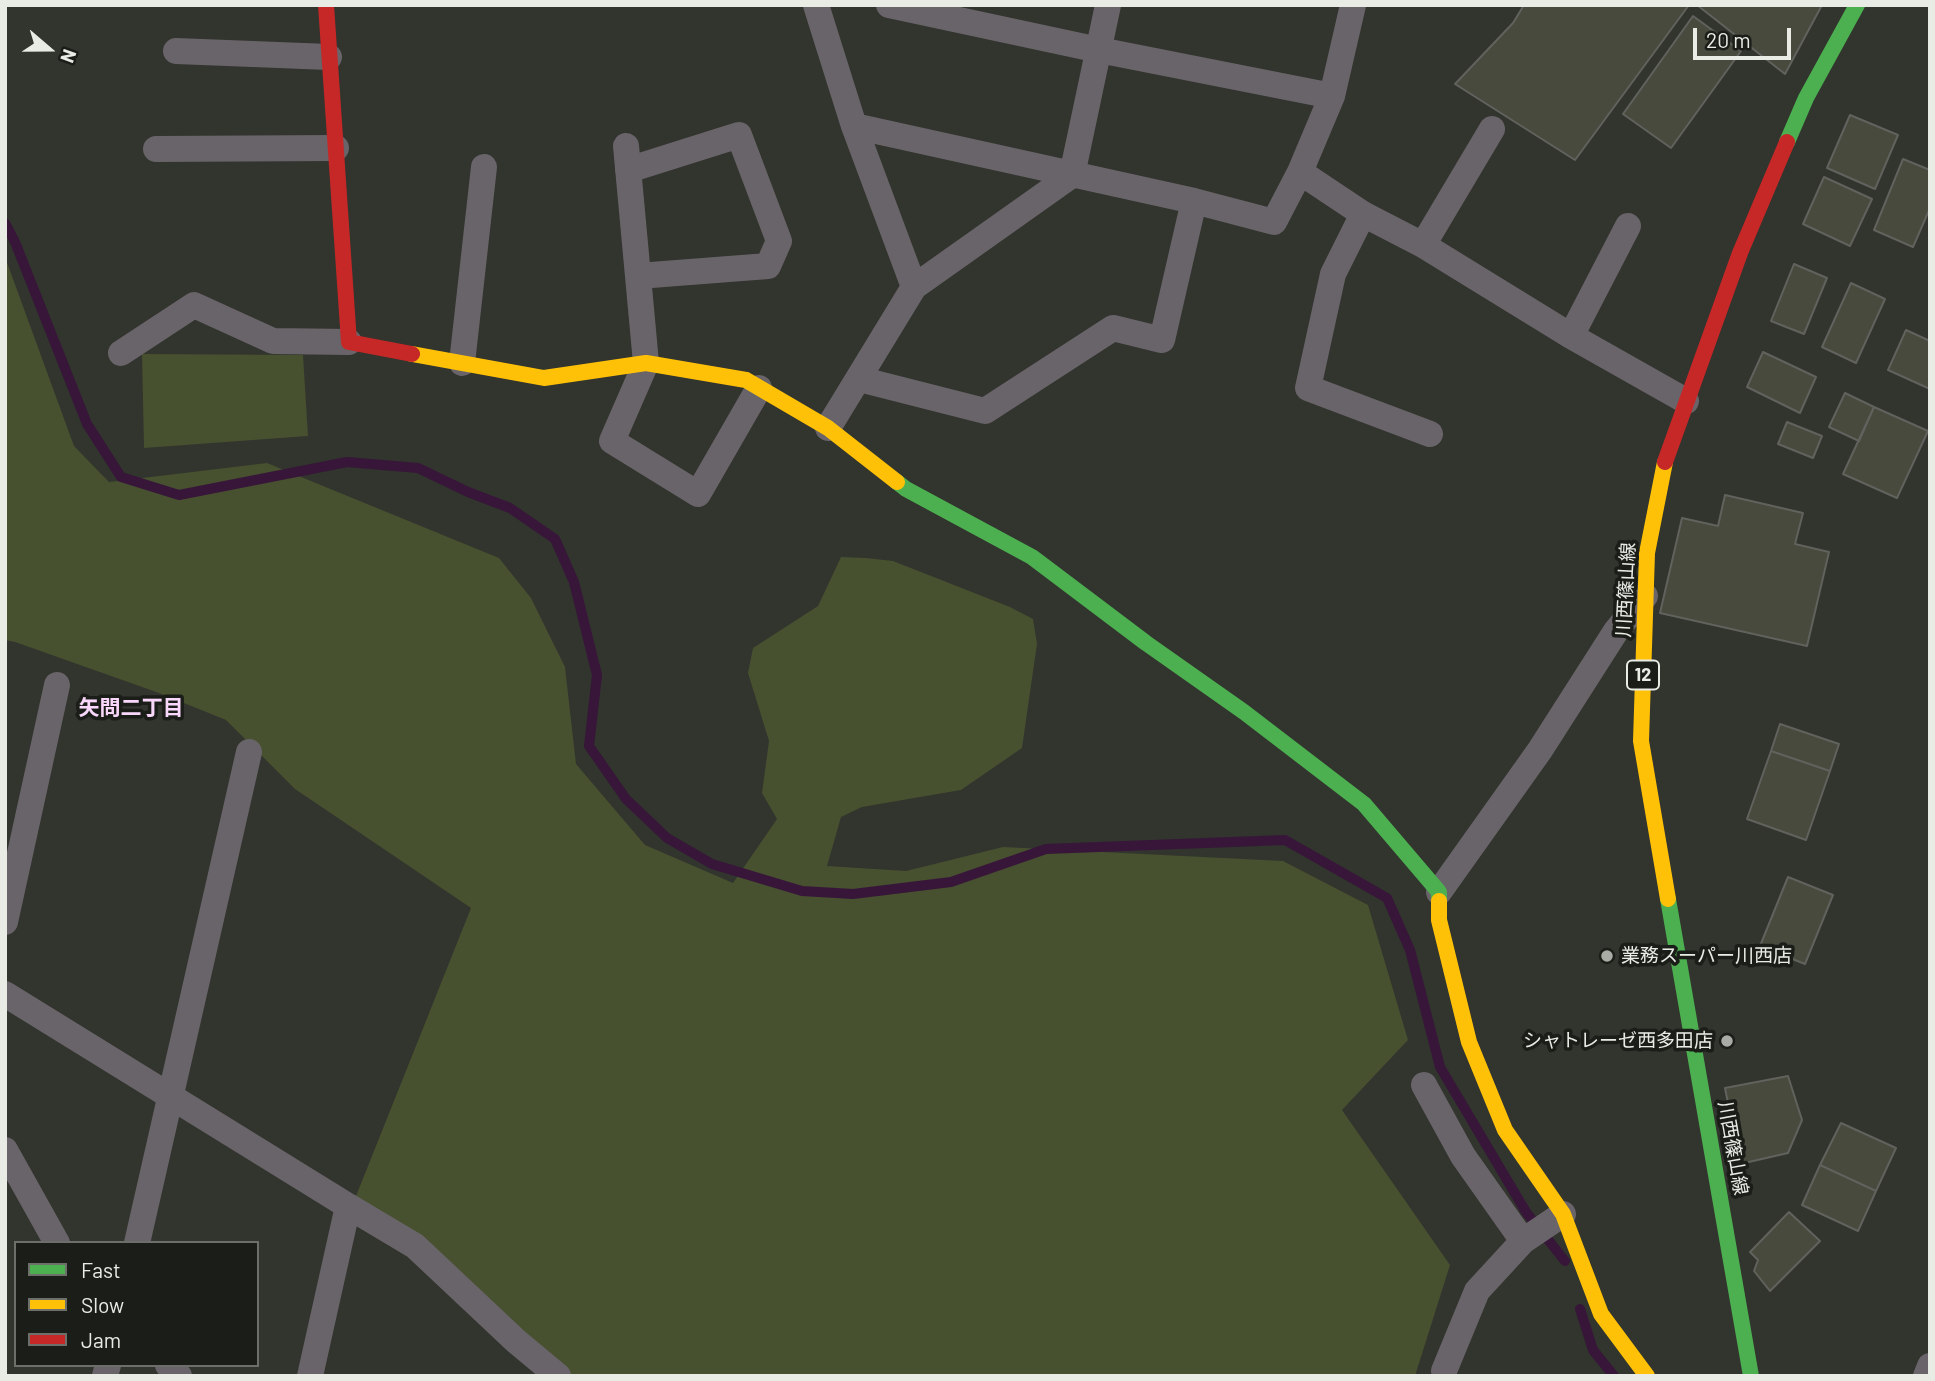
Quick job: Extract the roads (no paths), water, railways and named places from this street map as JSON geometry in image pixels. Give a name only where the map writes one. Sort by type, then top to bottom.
[{"type":"street","points":[[326,5],[349,342]]},
{"type":"street","points":[[816,5],[854,126],[914,287]]},
{"type":"street","points":[[889,5],[1332,96]]},
{"type":"street","points":[[828,428],[914,287],[1072,175],[1108,5]]},
{"type":"street","points":[[854,126],[1194,201],[1275,222],[1300,172],[1332,96],[1353,5]]},
{"type":"street","name":"川西篠山線","points":[[1751,1376],[1641,741],[1647,553],[1662,471],[1740,253],[1806,98],[1857,5]]},
{"type":"street","points":[[176,51],[329,57]]},
{"type":"street","points":[[1423,245],[1492,128]]},
{"type":"street","points":[[638,276],[768,266],[779,241],[739,135],[627,158],[646,363],[612,441],[698,494],[760,388]]},
{"type":"street","points":[[156,149],[336,148]]},
{"type":"street","points":[[462,363],[484,167]]},
{"type":"street","points":[[1300,172],[1363,214],[1423,245],[1572,336],[1686,401]]},
{"type":"street","points":[[859,379],[985,411],[1113,328],[1162,340],[1194,201]]},
{"type":"street","points":[[1363,214],[1333,274],[1308,388],[1430,434]]},
{"type":"street","points":[[1572,336],[1628,226]]},
{"type":"street","points":[[121,354],[194,305],[272,341],[349,342],[544,378],[646,363],[746,380],[828,428],[906,489],[1032,557],[1146,643],[1244,712],[1364,804],[1440,892]]},
{"type":"street","points":[[1645,596],[1616,631],[1539,750],[1440,892],[1439,920],[1469,1042],[1505,1130],[1563,1214],[1601,1314],[1647,1376]]},
{"type":"street","points":[[5,922],[57,685]]},
{"type":"street","points":[[137,1241],[249,752]]},
{"type":"street","points":[[5,995],[415,1246],[516,1341],[558,1376]]},
{"type":"street","points":[[1424,1085],[1463,1156],[1523,1241]]},
{"type":"street","points":[[5,1150],[56,1241]]},
{"type":"street","points":[[310,1376],[348,1206]]},
{"type":"street","points":[[1444,1371],[1477,1291],[1523,1241],[1563,1214]]},
{"type":"street","points":[[1926,1376],[1930,1366]]},
{"type":"waterway","points":[[5,223],[87,424],[121,477],[179,495],[347,462],[418,468],[510,508],[555,539],[574,582],[597,675],[589,746],[626,799],[667,838],[712,864],[802,891],[853,894],[951,882],[1046,849],[1285,840],[1387,898],[1410,950],[1440,1067],[1526,1212],[1565,1261]]},
{"type":"waterway","points":[[1580,1309],[1593,1350],[1614,1376]]},
{"type":"place","name":"業務スーパー川西店","points":[[1607,956]]},
{"type":"place","name":"シャトレーゼ西多田店","points":[[1727,1041]]},
{"type":"district","name":"矢問二丁目","points":[[131,708]]}]
